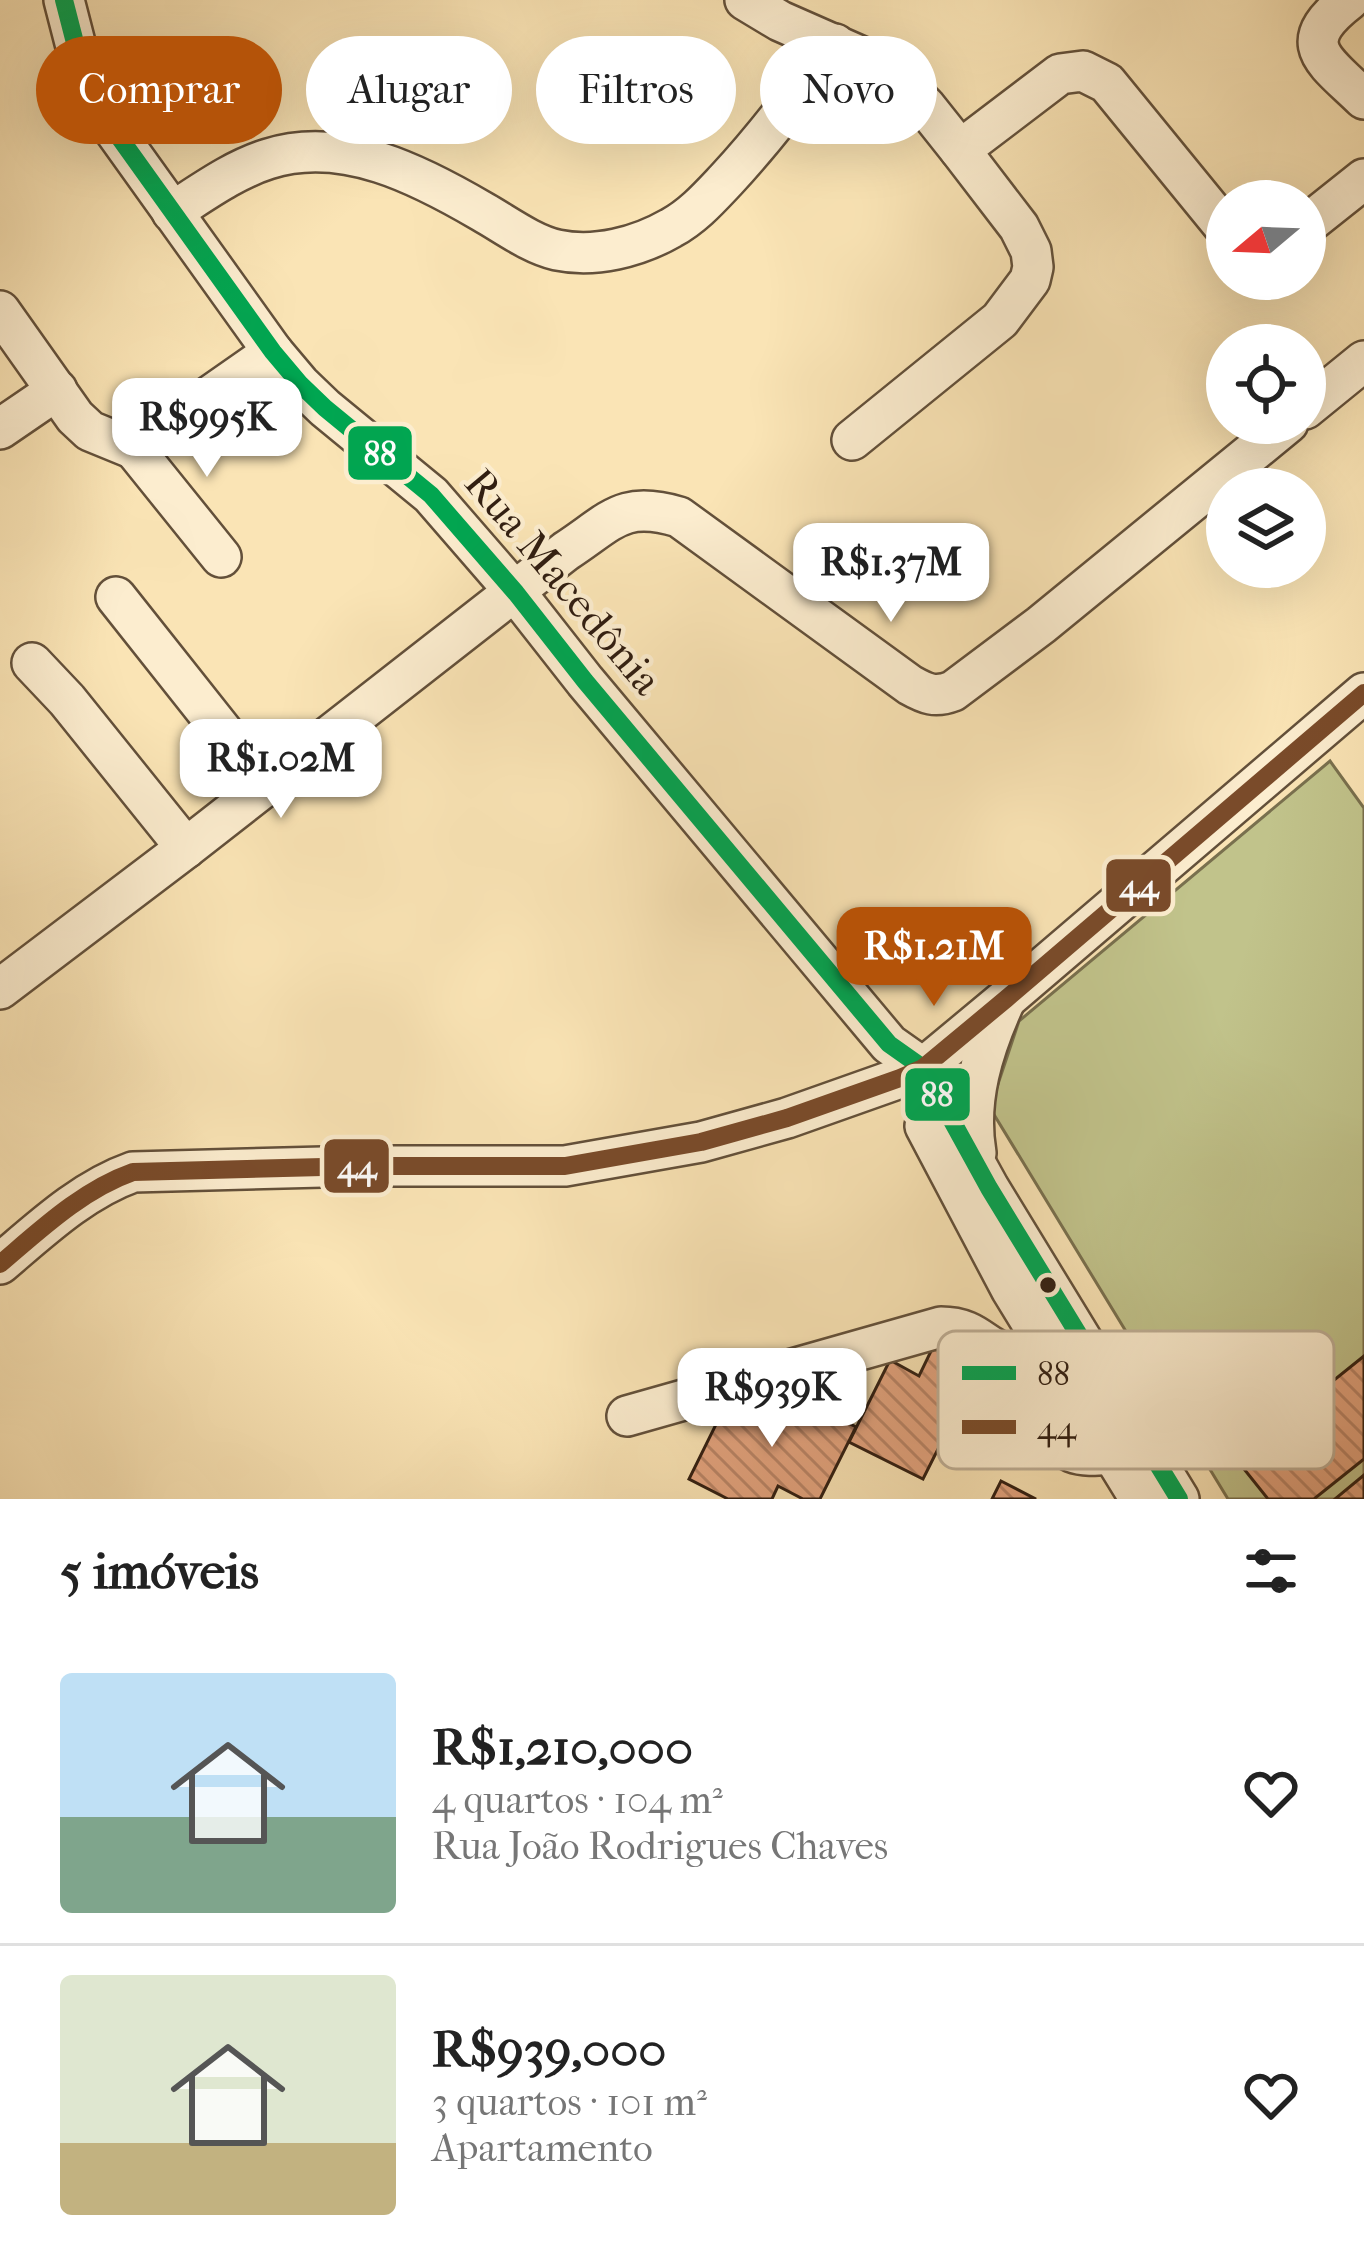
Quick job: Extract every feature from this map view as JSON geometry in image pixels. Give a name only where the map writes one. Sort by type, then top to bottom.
[{"type":"street","name":"Rua Macedônia","points":[[64,0],[81,66],[99,109],[299,384],[431,495],[904,1063]]},
{"type":"street","points":[[745,0],[816,36]]},
{"type":"street","points":[[1349,0],[1321,26],[1318,42],[1325,62],[1364,99]]},
{"type":"street","points":[[960,150],[1060,74],[1090,73],[1107,83],[1206,204]]},
{"type":"street","points":[[852,440],[1000,320],[1030,280],[1031,250],[1019,227],[937,121]]},
{"type":"street","points":[[172,212],[268,159],[348,152],[428,184],[556,250],[594,252],[634,245],[673,228],[698,210],[760,141]]},
{"type":"street","points":[[1326,209],[1364,179]]},
{"type":"street","points":[[0,310],[75,417],[89,430],[134,449],[221,557]]},
{"type":"street","points":[[134,449],[274,352]]},
{"type":"street","points":[[1326,393],[1364,361]]},
{"type":"street","points":[[0,429],[57,390]]},
{"type":"street","points":[[0,988],[566,551],[626,511],[641,509],[679,517],[910,685],[923,693],[941,695],[953,691],[1041,625],[1262,444]]},
{"type":"street","points":[[116,597],[265,785]]},
{"type":"street","points":[[32,663],[68,700],[186,848]]},
{"type":"street","points":[[0,1264],[49,1222],[133,1172],[565,1166],[701,1142],[787,1118],[904,1063],[1006,999],[1364,693]]},
{"type":"street","points":[[980,1170],[974,1140],[976,1090],[991,1032],[1006,999]]},
{"type":"street","points":[[904,1063],[980,1170],[1077,1331]]},
{"type":"street","points":[[904,1063],[1010,1289],[1036,1331]]},
{"type":"street","points":[[627,1416],[941,1327],[966,1331]]},
{"type":"street","points":[[1121,1469],[1140,1499]]},
{"type":"street","points":[[1161,1469],[1179,1499]]},
{"type":"green space","points":[[1330,761],[1364,808],[1364,1499],[1228,1499],[1210,1469],[1334,1469],[1334,1331],[1126,1331],[990,1108],[1019,1021]]},
{"type":"building","points":[[933,1347],[938,1350],[938,1449],[923,1479],[849,1442],[890,1360],[919,1376]]},
{"type":"building","points":[[1364,1356],[1364,1459],[1314,1499],[1268,1499],[1244,1469],[1334,1469],[1334,1380]]},
{"type":"building","points":[[773,1385],[856,1427],[820,1499],[803,1499],[778,1486],[772,1499],[728,1499],[689,1479],[729,1398],[759,1413]]},
{"type":"building","points":[[1364,1475],[1364,1499],[1335,1499]]},
{"type":"building","points":[[1001,1481],[1036,1499],[992,1499]]},
{"type":"transit line","name":"88","points":[[64,0],[81,66],[99,109],[273,352],[325,408],[431,495],[889,1044],[923,1068],[1076,1331]]},
{"type":"transit line","name":"44","points":[[0,1264],[79,1200],[133,1172],[565,1166],[701,1142],[900,1078],[923,1068],[1364,693]]},
{"type":"transit line","name":"88","points":[[1161,1469],[1179,1499]]}]
